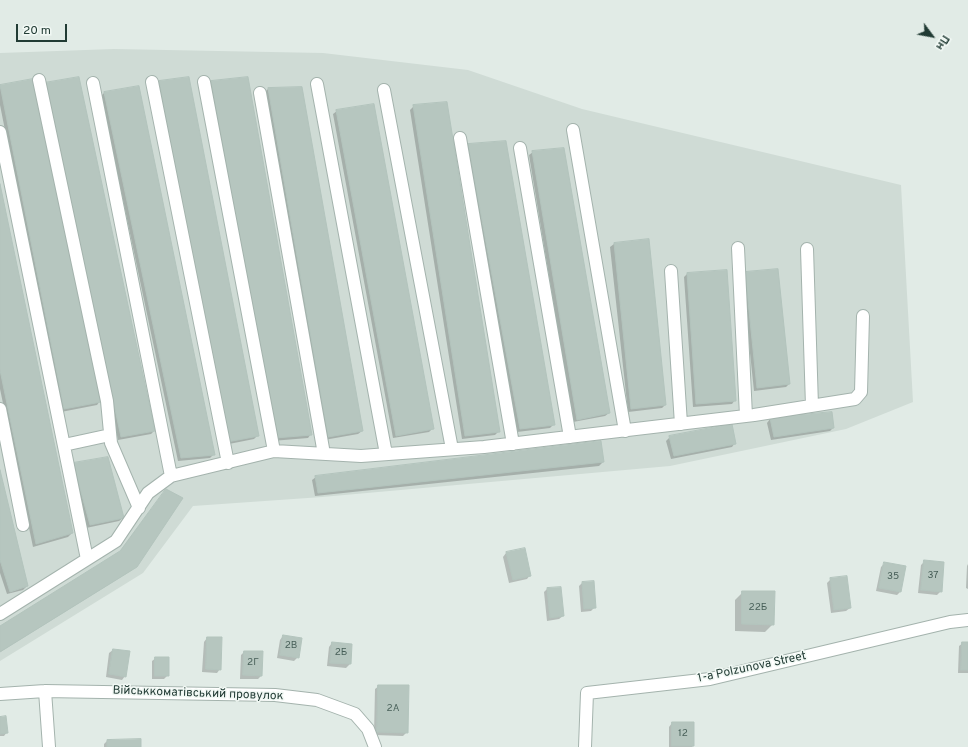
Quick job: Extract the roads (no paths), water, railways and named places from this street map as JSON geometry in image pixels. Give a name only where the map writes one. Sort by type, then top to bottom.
[{"type":"street","points":[[39,80],[107,401],[111,443],[139,508]]},
{"type":"street","points":[[152,82],[228,463]]},
{"type":"street","points":[[204,82],[274,451]]},
{"type":"street","points":[[93,83],[171,476]]},
{"type":"street","points":[[317,84],[386,454]]},
{"type":"street","points":[[384,90],[452,450]]},
{"type":"street","points":[[260,93],[324,454]]},
{"type":"street","points":[[573,130],[625,431]]},
{"type":"street","points":[[0,132],[87,560]]},
{"type":"street","points":[[460,138],[513,444]]},
{"type":"street","points":[[520,148],[570,437]]},
{"type":"street","points":[[738,248],[746,416]]},
{"type":"street","points":[[806,249],[812,406]]},
{"type":"street","points":[[671,271],[681,424]]},
{"type":"street","points":[[0,614],[116,541],[148,493],[171,476],[274,451],[361,456],[452,450],[746,416],[855,399],[862,392],[863,316]]},
{"type":"street","points":[[0,409],[23,525]]},
{"type":"street","points":[[64,446],[110,435]]},
{"type":"street","name":"1-a Polzunova Street","points":[[585,747],[587,693],[710,679],[950,622],[968,620]]},
{"type":"street","points":[[45,691],[49,747]]},
{"type":"street","name":"Військкоматівський провулок","points":[[0,694],[45,691],[275,695],[317,700],[355,714],[368,729],[375,747]]}]
